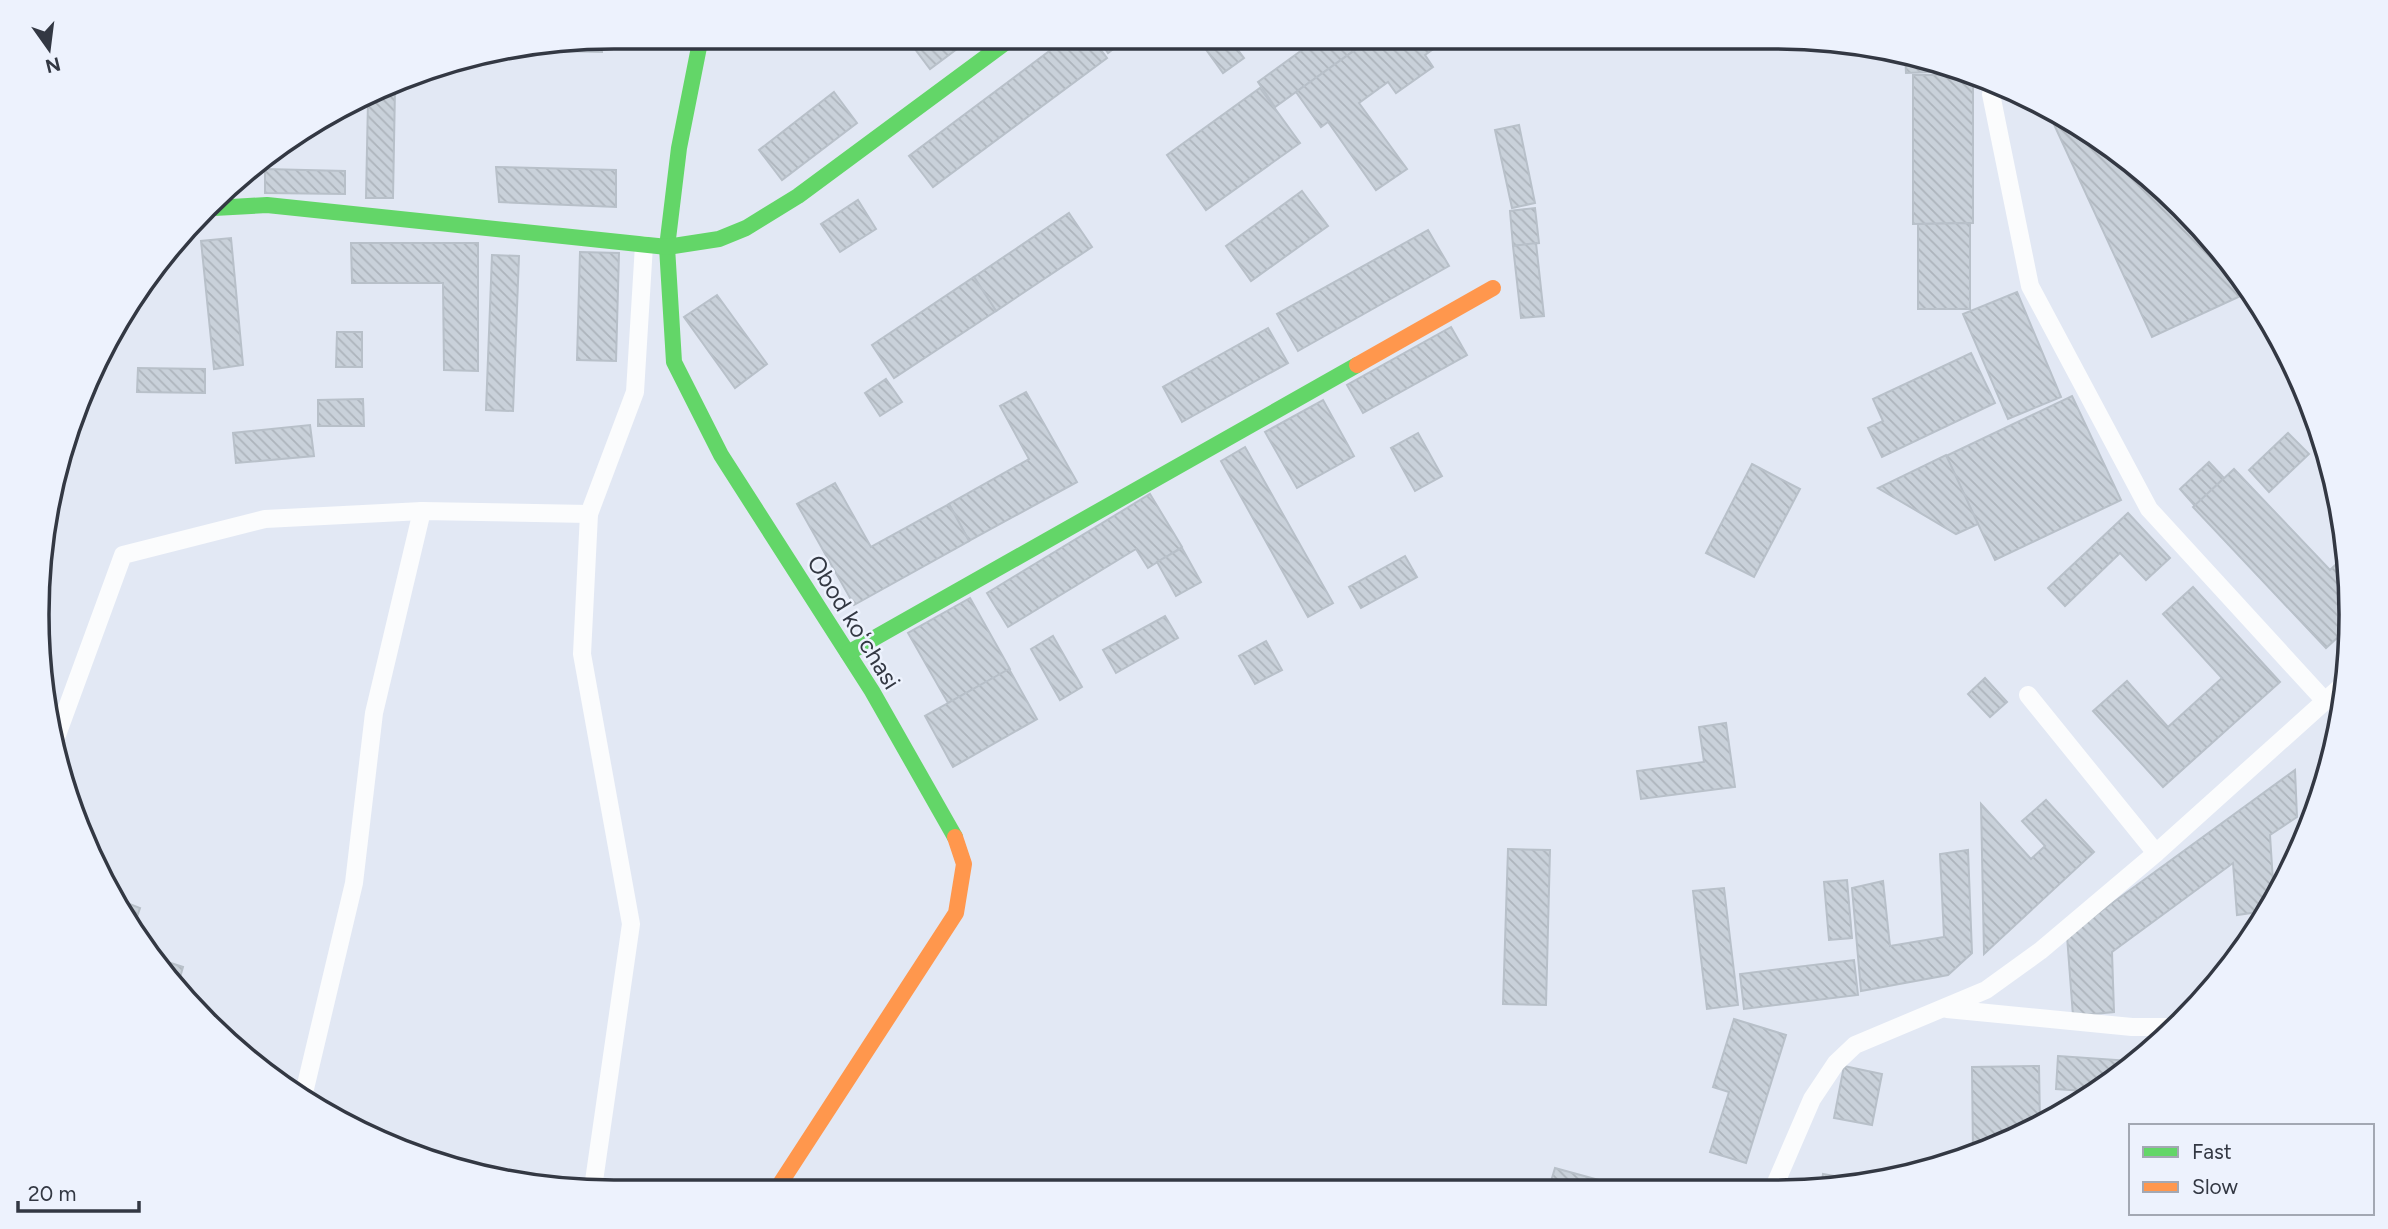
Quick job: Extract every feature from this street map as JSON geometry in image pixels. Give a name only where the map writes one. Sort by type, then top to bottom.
[{"type":"street","name":"Obod koʻchasi","points":[[699,49],[679,148],[667,247],[674,362],[721,455],[872,691],[947,822],[964,864],[956,913],[783,1180]]},
{"type":"street","points":[[223,208],[267,205],[667,247],[719,239],[798,196],[997,49]]},
{"type":"street","points":[[848,653],[1493,288]]},
{"type":"lane","points":[[1991,94],[2030,286],[2149,509],[2325,701]]},
{"type":"lane","points":[[593,1179],[631,924],[582,654],[589,514],[635,392],[644,245]]},
{"type":"lane","points":[[60,726],[123,555],[265,519],[422,511],[589,514]]},
{"type":"lane","points":[[305,1088],[354,883],[374,713],[422,511]]},
{"type":"lane","points":[[1777,1180],[1812,1099],[1836,1063],[1855,1045],[1986,990],[2040,951],[2156,853],[2333,694]]},
{"type":"lane","points":[[2028,695],[2156,853]]},
{"type":"lane","points":[[1943,1009],[2132,1027],[2160,1027]]},
{"type":"building","points":[[602,49],[602,52],[567,51]]},
{"type":"building","points":[[915,49],[957,49],[930,69]]},
{"type":"building","points":[[1052,49],[1100,49],[1107,58],[933,187],[909,156]]},
{"type":"building","points":[[1206,49],[1237,49],[1244,58],[1223,73]]},
{"type":"building","points":[[1303,49],[1356,49],[1275,107],[1258,82]]},
{"type":"building","points":[[1357,49],[1433,49],[1425,55],[1433,67],[1396,93],[1388,82],[1359,103],[1407,169],[1376,190],[1328,122],[1321,127],[1296,92]]},
{"type":"building","points":[[1906,65],[1933,72],[1906,73]]},
{"type":"building","points":[[1913,75],[1942,75],[1973,86],[1973,223],[1913,224]]},
{"type":"building","points":[[1260,88],[1300,143],[1206,210],[1167,155]]},
{"type":"building","points":[[834,92],[857,123],[782,180],[759,150]]},
{"type":"building","points":[[395,93],[393,198],[366,198],[368,105]]},
{"type":"building","points":[[2054,124],[2088,144],[2146,189],[2199,242],[2241,296],[2152,337]]},
{"type":"building","points":[[1519,125],[1535,203],[1512,208],[1495,130]]},
{"type":"building","points":[[496,167],[616,170],[616,207],[499,202]]},
{"type":"building","points":[[266,169],[345,171],[345,194],[265,193]]},
{"type":"building","points":[[1302,191],[1328,226],[1251,281],[1226,246]]},
{"type":"building","points":[[858,200],[876,229],[840,252],[821,224]]},
{"type":"building","points":[[1535,208],[1539,243],[1513,246],[1510,211]]},
{"type":"building","points":[[1069,213],[1092,247],[996,311],[974,277]]},
{"type":"building","points":[[1970,223],[1970,309],[1918,309],[1918,224]]},
{"type":"building","points":[[1428,230],[1449,266],[1298,351],[1277,314]]},
{"type":"building","points":[[231,238],[243,365],[214,369],[201,241]]},
{"type":"building","points":[[351,243],[478,243],[478,371],[444,370],[443,283],[352,283]]},
{"type":"building","points":[[1536,243],[1544,316],[1521,318],[1513,246]]},
{"type":"building","points":[[580,252],[619,253],[616,361],[577,360]]},
{"type":"building","points":[[492,255],[519,256],[513,411],[486,410]]},
{"type":"building","points":[[974,277],[996,311],[894,378],[872,345]]},
{"type":"building","points":[[2017,292],[2061,397],[2008,419],[1963,314]]},
{"type":"building","points":[[717,295],[767,364],[735,388],[684,317]]},
{"type":"building","points":[[1451,327],[1467,355],[1363,413],[1347,385]]},
{"type":"building","points":[[1268,328],[1288,363],[1182,422],[1163,387]]},
{"type":"building","points":[[337,332],[362,332],[362,367],[336,367]]},
{"type":"building","points":[[1971,353],[1995,403],[1882,457],[1868,428],[1883,421],[1873,399]]},
{"type":"building","points":[[138,368],[205,369],[205,393],[137,392]]},
{"type":"building","points":[[886,379],[902,402],[880,416],[865,393]]},
{"type":"building","points":[[1026,392],[1077,482],[969,541],[949,504],[1029,459],[1000,406]]},
{"type":"building","points":[[2072,396],[2121,500],[1995,560],[1946,456]]},
{"type":"building","points":[[363,399],[364,426],[318,426],[318,400]]},
{"type":"building","points":[[1323,400],[1354,456],[1297,488],[1265,432]]},
{"type":"building","points":[[310,425],[314,456],[236,463],[233,433]]},
{"type":"building","points":[[1418,433],[1442,476],[1415,491],[1391,448]]},
{"type":"building","points":[[2288,433],[2309,454],[2269,492],[2249,470]]},
{"type":"building","points":[[1245,447],[1333,603],[1308,617],[1221,461]]},
{"type":"building","points":[[1946,455],[1978,524],[1956,534],[1878,488]]},
{"type":"building","points":[[2209,462],[2224,478],[2195,506],[2180,489]]},
{"type":"building","points":[[1752,464],[1800,489],[1754,577],[1706,553]]},
{"type":"building","points":[[2234,469],[2330,570],[2336,564],[2338,637],[2326,648],[2193,507]]},
{"type":"building","points":[[835,483],[871,547],[949,504],[969,541],[854,605],[797,504]]},
{"type":"building","points":[[1150,494],[1182,547],[1148,568],[1136,549],[1008,627],[987,593]]},
{"type":"building","points":[[2128,513],[2170,558],[2146,580],[2120,553],[2065,606],[2048,588]]},
{"type":"building","points":[[1182,548],[1201,582],[1176,596],[1157,562]]},
{"type":"building","points":[[1405,556],[1417,577],[1361,608],[1349,587]]},
{"type":"building","points":[[2193,587],[2280,682],[2163,787],[2093,711],[2127,681],[2168,727],[2222,678],[2163,614]]},
{"type":"building","points":[[970,598],[1010,669],[948,703],[908,633]]},
{"type":"building","points":[[1165,616],[1178,638],[1116,673],[1103,650]]},
{"type":"building","points":[[1053,636],[1082,687],[1060,700],[1031,649]]},
{"type":"building","points":[[1266,641],[1282,670],[1255,684],[1239,656]]},
{"type":"building","points":[[1009,669],[1037,719],[953,767],[925,716]]},
{"type":"building","points":[[1985,678],[2007,702],[1990,717],[1968,694]]},
{"type":"building","points":[[1726,723],[1735,787],[1641,799],[1637,771],[1704,762],[1699,727]]},
{"type":"building","points":[[2295,770],[2297,817],[2270,835],[2273,879],[2254,913],[2237,915],[2233,863],[2112,952],[2114,1012],[2073,1016],[2067,936]]},
{"type":"building","points":[[2046,800],[2094,852],[1984,954],[1981,804],[2031,859],[2045,846],[2022,821]]},
{"type":"building","points":[[1508,849],[1550,850],[1546,1005],[1503,1004]]},
{"type":"building","points":[[1968,850],[1972,953],[1948,975],[1861,991],[1852,888],[1883,881],[1890,946],[1944,937],[1940,854]]},
{"type":"building","points":[[1847,880],[1852,938],[1829,940],[1824,882]]},
{"type":"building","points":[[1724,888],[1738,1005],[1707,1009],[1693,891]]},
{"type":"building","points":[[129,904],[140,908],[137,917]]},
{"type":"building","points":[[1854,960],[1858,995],[1744,1009],[1740,974]]},
{"type":"building","points":[[169,962],[183,967],[180,976]]},
{"type":"building","points":[[1734,1019],[1786,1035],[1746,1163],[1710,1152],[1729,1092],[1713,1087]]},
{"type":"building","points":[[2058,1056],[2121,1060],[2079,1091],[2056,1089]]},
{"type":"building","points":[[1844,1066],[1882,1074],[1872,1125],[1834,1118]]},
{"type":"building","points":[[2039,1066],[2040,1113],[1973,1143],[1972,1067]]},
{"type":"building","points":[[1555,1168],[1599,1180],[1551,1180]]},
{"type":"traffic: fast","points":[[699,49],[679,148],[667,247],[674,362],[721,455],[872,691],[955,837]]},
{"type":"traffic: fast","points":[[223,208],[267,205],[667,247],[719,239],[746,228],[798,196],[997,49]]},
{"type":"traffic: fast","points":[[848,653],[1357,365]]},
{"type":"traffic: slow","points":[[1357,365],[1493,288]]},
{"type":"traffic: slow","points":[[782,1180],[956,913],[964,864],[955,837]]}]
